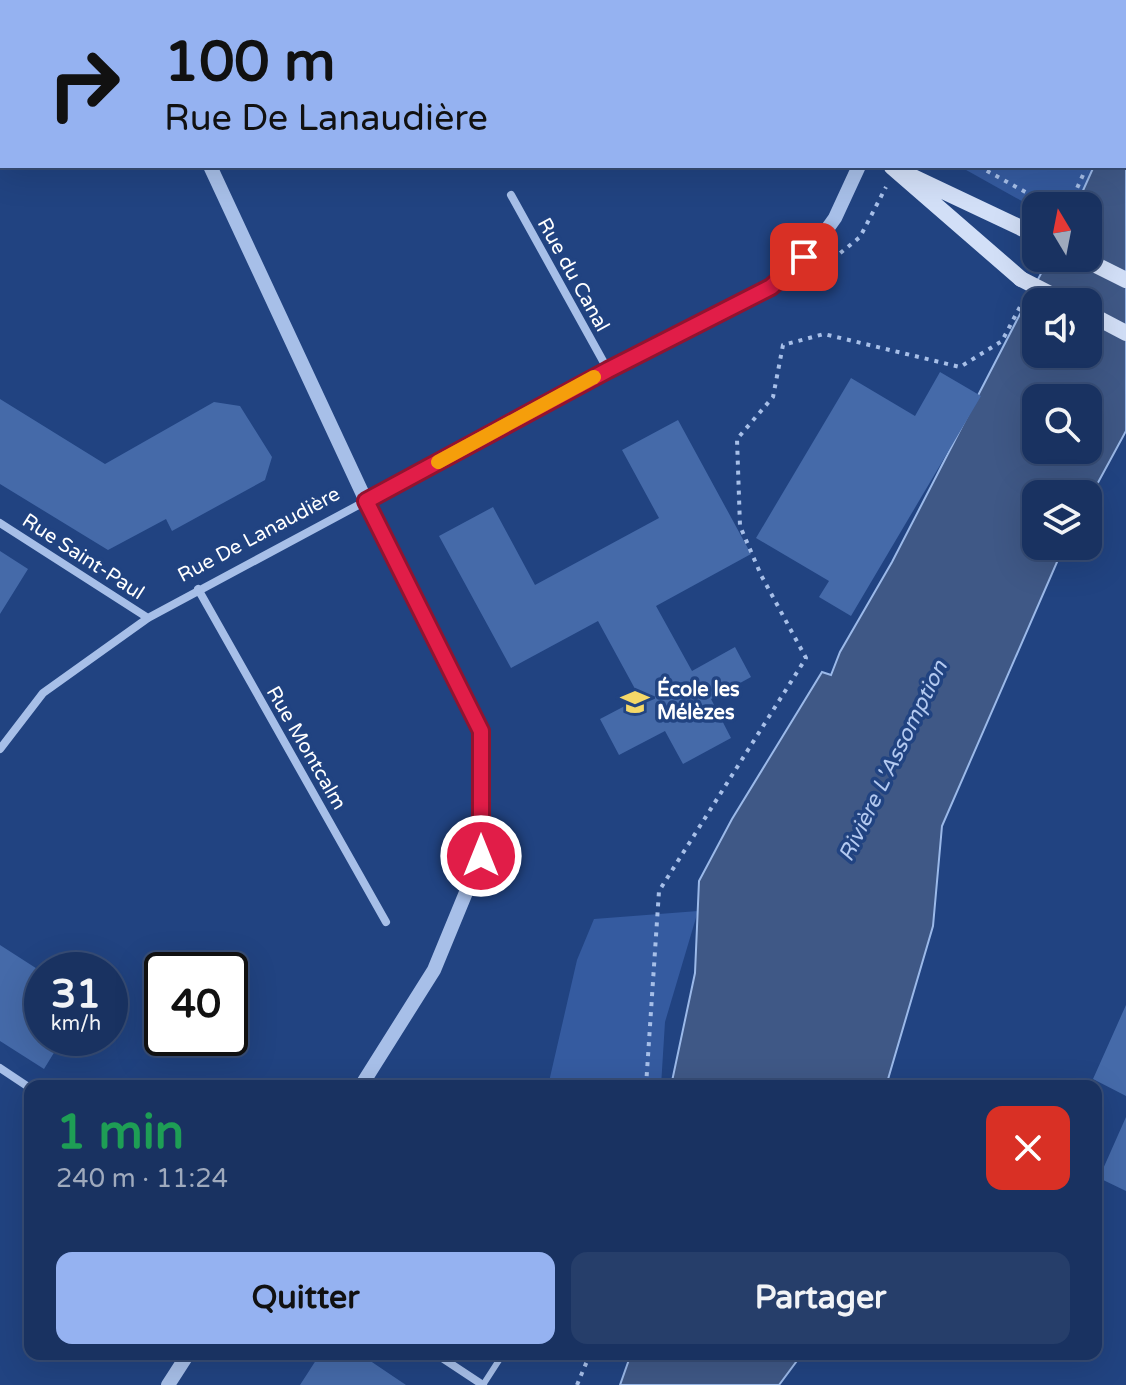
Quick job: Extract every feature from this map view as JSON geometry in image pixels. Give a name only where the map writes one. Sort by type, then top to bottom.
[{"type":"main road","points":[[893,168],[1021,279],[1039,288]]},
{"type":"main road","points":[[895,168],[1022,228]]},
{"type":"main road","points":[[1102,268],[1126,280]]},
{"type":"main road","points":[[1102,320],[1126,333]]},
{"type":"street","points":[[211,168],[366,501],[481,731],[481,856],[434,970],[365,1080]]},
{"type":"street","name":"Rue De Lanaudière","points":[[0,749],[43,693],[148,618],[608,370],[771,287],[820,239],[835,218],[858,168]]},
{"type":"street","name":"Rue du Canal","points":[[511,195],[608,370]]},
{"type":"street","name":"Rue Saint-Paul","points":[[0,523],[148,618]]},
{"type":"street","name":"Rue Montcalm","points":[[198,589],[386,922]]},
{"type":"street","points":[[0,1068],[24,1084]]},
{"type":"street","points":[[168,1385],[184,1360]]},
{"type":"street","points":[[445,1360],[483,1385]]},
{"type":"lane","points":[[483,1385],[499,1360]]},
{"type":"path","points":[[982,168],[1025,192]]},
{"type":"path","points":[[1075,192],[1086,168]]},
{"type":"path","points":[[646,1080],[659,891],[806,658],[761,575],[740,526],[737,439],[773,397],[783,345],[824,334],[960,367],[1002,341],[1022,303]]},
{"type":"path","points":[[577,1385],[587,1360]]},
{"type":"shaded area","points":[[963,168],[1093,168],[1082,192],[1022,192],[1022,201]]},
{"type":"shaded area","points":[[698,911],[665,1022],[661,1080],[549,1080],[577,960],[594,919]]},
{"type":"water","name":"Rivière L'Assomption","points":[[1093,168],[1126,168],[1126,431],[1099,480],[1022,480],[1022,560],[1058,560],[942,826],[933,926],[888,1080],[672,1080],[695,973],[699,881],[732,819],[822,672],[831,675],[840,652],[892,562],[1022,310],[1022,368],[1102,368],[1102,288],[1034,288],[1042,272],[1102,272],[1102,192],[1082,192]]},
{"type":"water","points":[[629,1360],[798,1360],[779,1385],[620,1385]]},
{"type":"building","points":[[940,372],[981,396],[851,616],[819,597],[829,581],[756,538],[851,378],[915,416]]},
{"type":"building","points":[[0,399],[105,464],[214,402],[240,406],[272,457],[265,480],[172,531],[166,519],[108,550],[0,484]]},
{"type":"building","points":[[678,420],[751,554],[656,606],[692,671],[735,647],[751,677],[711,699],[731,738],[683,764],[665,731],[619,755],[600,719],[640,698],[598,621],[511,668],[439,536],[493,507],[535,585],[659,518],[622,450]]},
{"type":"building","points":[[0,551],[28,569],[0,614]]},
{"type":"building","points":[[0,945],[24,960],[24,1056],[52,1056],[44,1069],[0,1041]]},
{"type":"building","points":[[1126,1005],[1126,1096],[1102,1084],[1102,1080],[1093,1079]]},
{"type":"building","points":[[1126,1117],[1126,1191],[1102,1179],[1102,1171]]},
{"type":"building","points":[[316,1360],[369,1360],[406,1385],[300,1385]]},
{"type":"slow traffic","points":[[438,462],[594,377]]},
{"type":"place","name":"École les Mélèzes","points":[[635,702]]},
{"type":"route","points":[[481,856],[481,731],[366,501],[608,370],[771,287],[804,257]]}]
